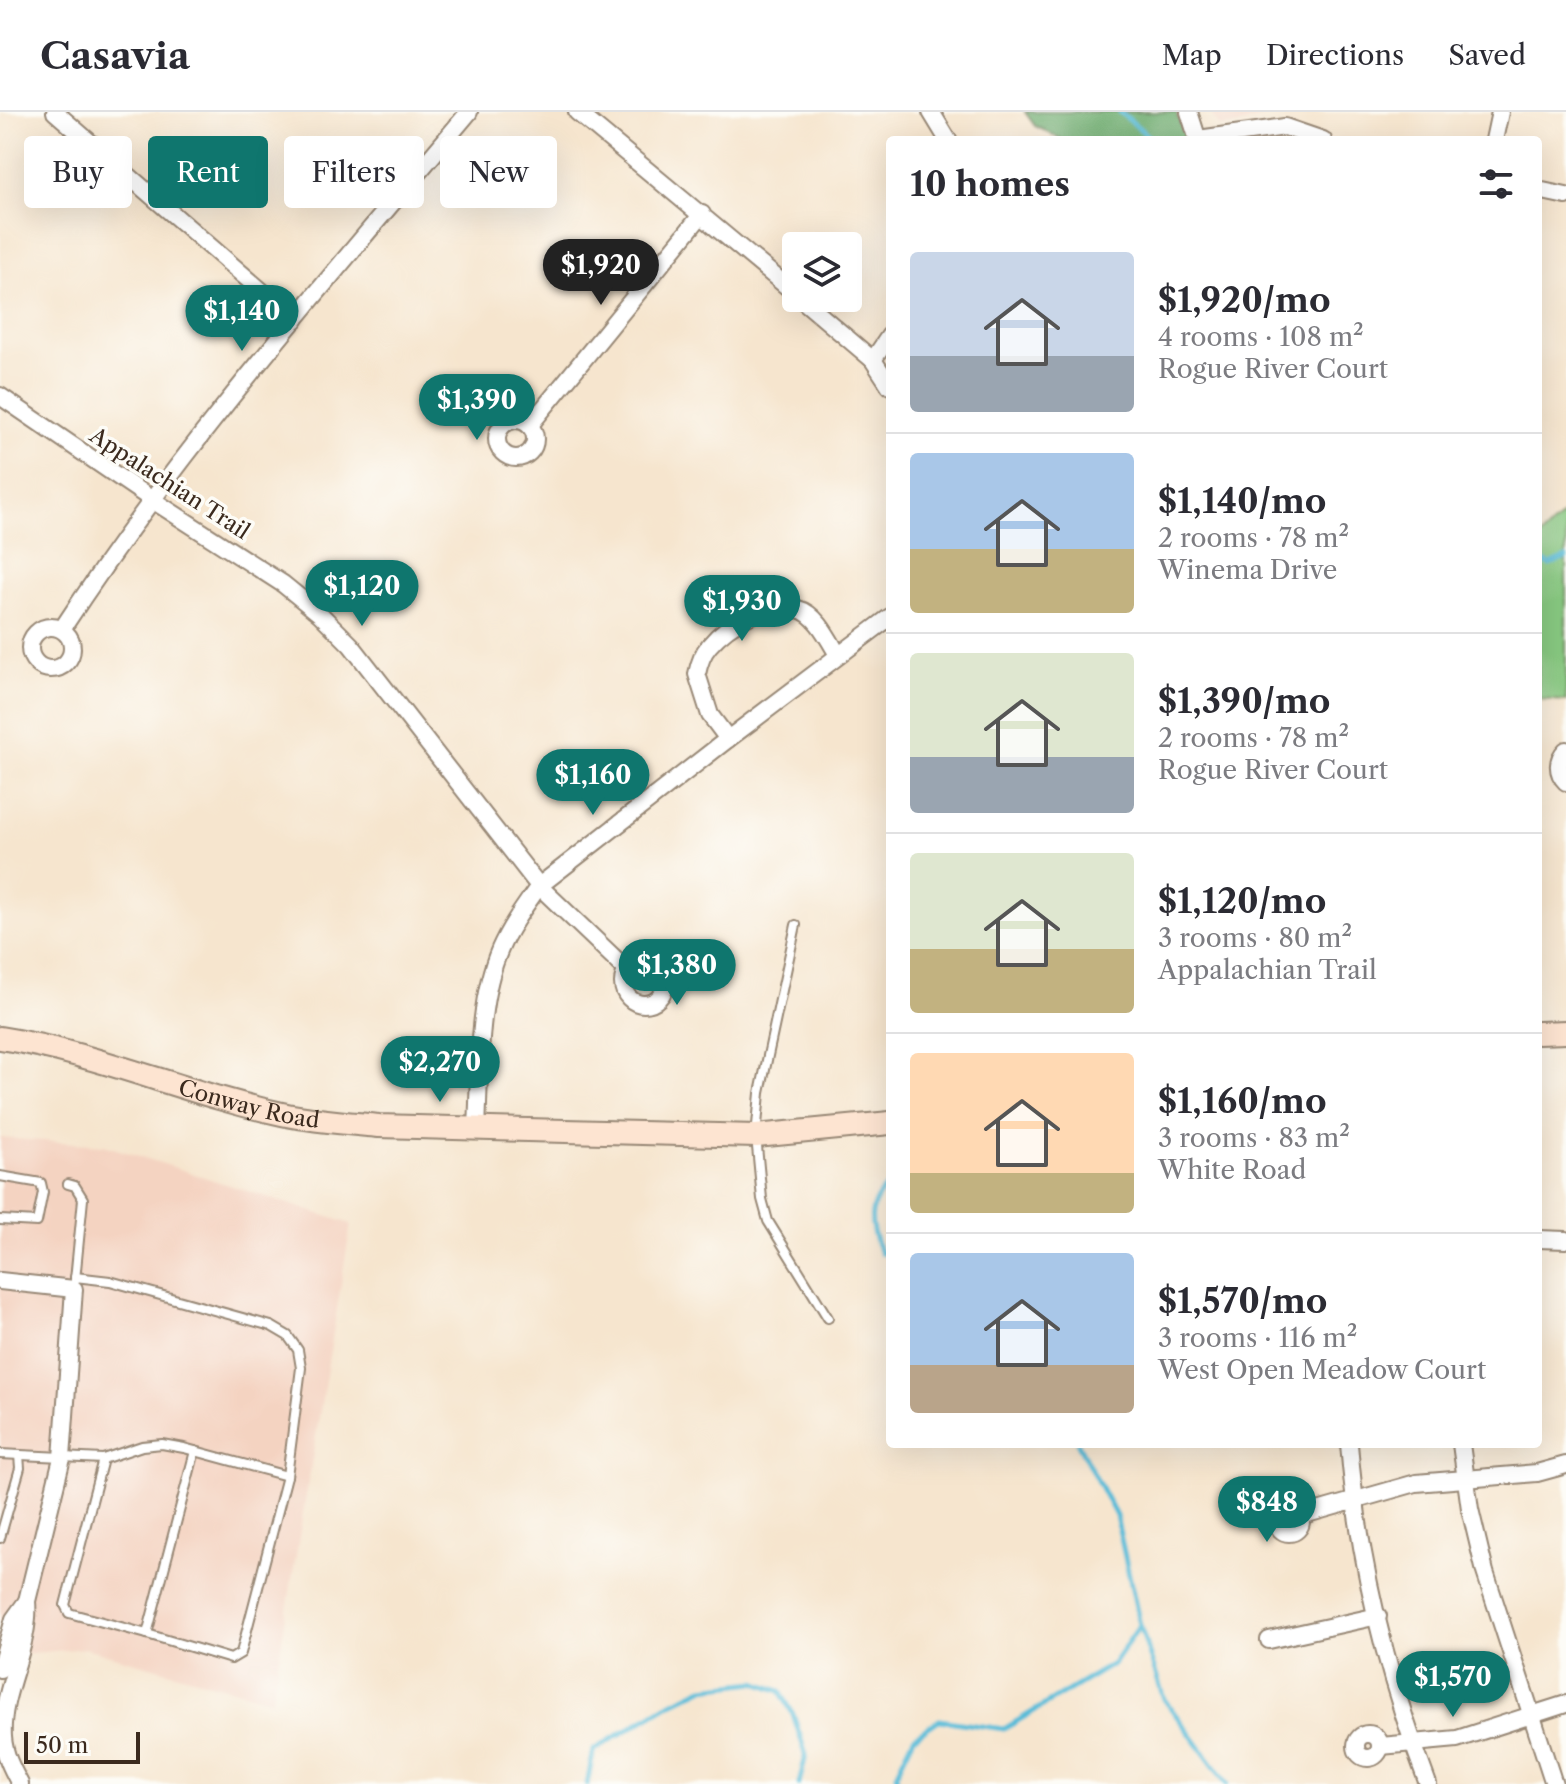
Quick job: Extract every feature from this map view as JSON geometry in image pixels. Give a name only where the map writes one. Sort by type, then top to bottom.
[{"type":"street","points":[[55,112],[295,320]]},
{"type":"street","points":[[62,629],[151,499],[469,112]]},
{"type":"street","points":[[577,112],[782,282]]},
{"type":"street","points":[[931,112],[946,136]]},
{"type":"street","points":[[1189,112],[1197,136]]},
{"type":"street","points":[[1495,136],[1500,112]]},
{"type":"street","points":[[1215,136],[1285,119],[1316,136]]},
{"type":"street","points":[[1542,191],[1566,196]]},
{"type":"street","points":[[530,425],[702,214]]},
{"type":"street","points":[[817,312],[873,360],[886,380]]},
{"type":"street","points":[[873,360],[886,341]]},
{"type":"street","name":"Appalachian Trail","points":[[0,396],[283,584],[320,614],[351,645],[539,886],[628,971]]},
{"type":"street","points":[[728,739],[710,715],[697,674],[708,647],[729,628],[748,616],[772,609],[799,609],[819,624],[838,655]]},
{"type":"street","points":[[477,1128],[481,1037],[493,974],[499,951],[539,886],[886,620]]},
{"type":"street","points":[[1566,750],[1558,765],[1566,782]]},
{"type":"street","points":[[1542,1033],[1566,1032]]},
{"type":"street","name":"Conway Road","points":[[0,1038],[88,1057],[281,1114],[342,1123],[756,1136],[886,1123]]},
{"type":"street","points":[[1542,1239],[1566,1240]]},
{"type":"street","points":[[0,1281],[74,1283],[62,1458],[27,1601],[29,1621],[3,1716],[6,1755],[20,1784]]},
{"type":"street","points":[[1349,1448],[1354,1501],[1378,1616],[1413,1744],[1428,1784]]},
{"type":"street","points":[[1461,1448],[1485,1572],[1554,1784]]},
{"type":"street","points":[[1300,1516],[1416,1483],[1537,1473],[1566,1465]]},
{"type":"street","points":[[0,1669],[14,1619],[27,1601]]},
{"type":"street","points":[[1269,1640],[1378,1616]]},
{"type":"street","points":[[1381,1746],[1457,1739],[1566,1704]]},
{"type":"lane","points":[[796,925],[760,1093],[756,1136],[762,1199],[768,1221],[828,1318]]},
{"type":"lane","points":[[0,1176],[41,1183],[43,1192],[37,1222],[0,1220]]},
{"type":"lane","points":[[68,1184],[75,1186],[83,1199],[74,1283],[110,1281],[271,1326],[288,1336],[298,1350],[301,1368],[287,1476],[241,1653],[231,1659],[69,1613],[65,1605],[103,1459]]},
{"type":"lane","points":[[0,1454],[103,1459],[142,1446],[162,1444],[287,1476]]},
{"type":"lane","points":[[147,1634],[195,1451]]},
{"type":"lane","points":[[0,1538],[20,1468],[19,1455]]},
{"type":"shaded area","points":[[1210,112],[1271,112],[1236,126],[1220,127]]},
{"type":"shaded area","points":[[0,1138],[104,1145],[351,1224],[272,1700],[85,1648],[0,1656]]},
{"type":"green space","points":[[1025,112],[1176,112],[1185,136],[1055,136],[1035,126]]},
{"type":"green space","points":[[1566,512],[1566,701],[1542,699],[1542,535]]},
{"type":"waterway","points":[[1120,112],[1148,136]]},
{"type":"waterway","points":[[1542,561],[1550,565],[1566,558]]},
{"type":"waterway","points":[[886,1188],[876,1200],[872,1217],[881,1253],[886,1255]]},
{"type":"waterway","points":[[898,1784],[896,1774],[914,1737],[939,1720],[1004,1729],[1113,1664],[1140,1625],[1116,1516],[1080,1448]]},
{"type":"waterway","points":[[1140,1626],[1164,1699],[1227,1784]]},
{"type":"waterway","points":[[587,1784],[594,1750],[666,1706],[703,1688],[756,1682],[780,1691],[793,1714],[806,1755],[799,1784]]}]
